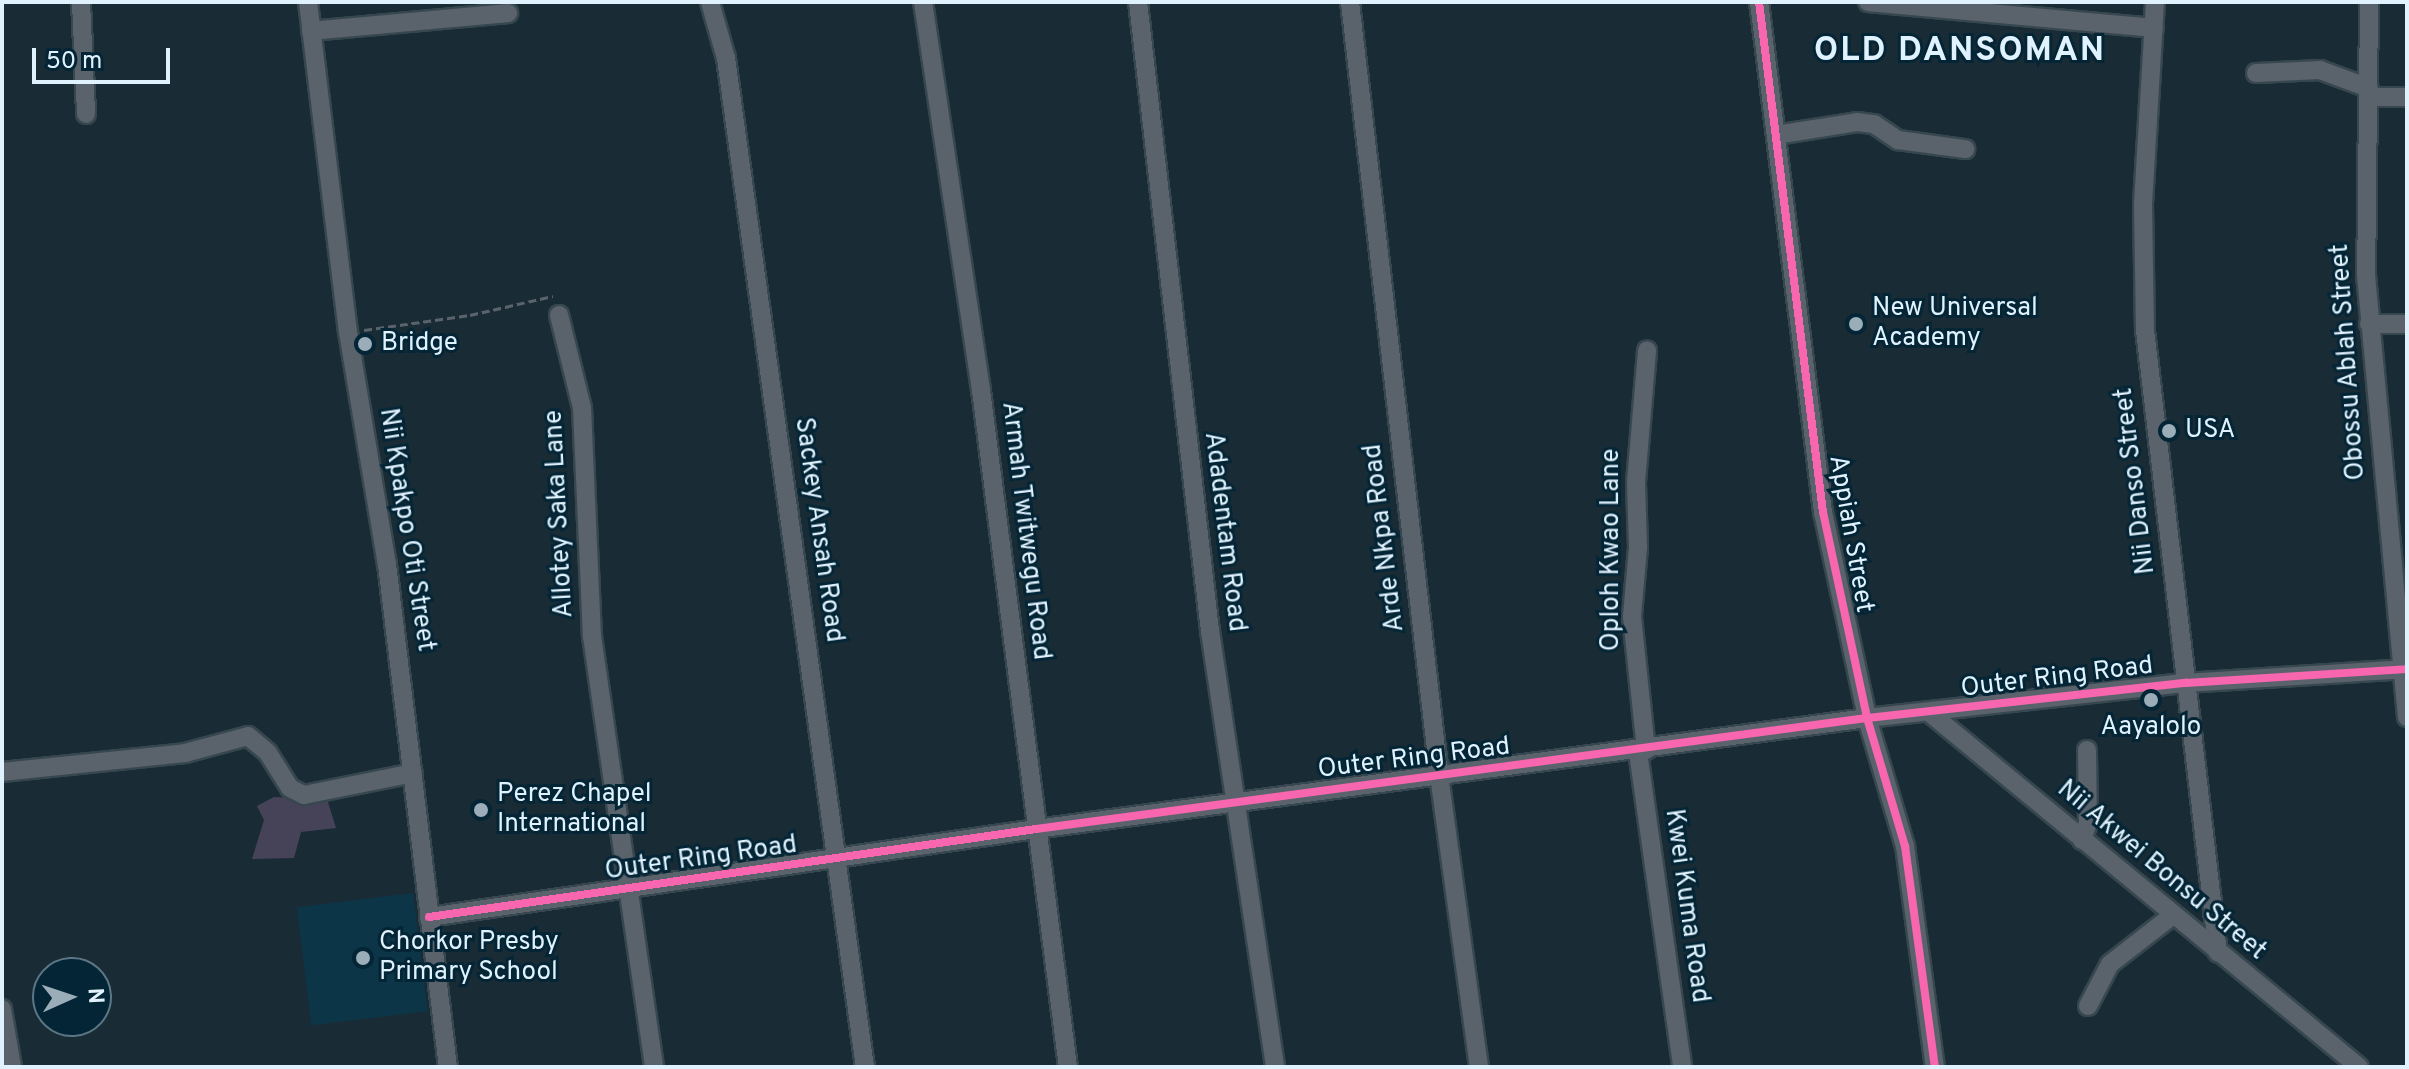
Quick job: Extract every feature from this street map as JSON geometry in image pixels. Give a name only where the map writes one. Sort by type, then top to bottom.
[{"type":"street","points":[[81,2],[86,114]]},
{"type":"street","name":"Nii Kpakpo Oti Street","points":[[308,2],[348,332],[387,564],[448,1067]]},
{"type":"street","name":"Sackey Ansah Road","points":[[710,2],[726,58],[865,1067]]},
{"type":"street","name":"Armah Twitwegu Road","points":[[923,2],[981,390],[1068,1067]]},
{"type":"street","name":"Adadentam Road","points":[[1138,2],[1208,615],[1275,1067]]},
{"type":"street","name":"Arde Nkpa Road","points":[[1350,2],[1439,775],[1479,1067]]},
{"type":"street","name":"Appiah Street","points":[[1759,2],[1823,512],[1867,718],[1905,846],[1935,1067]]},
{"type":"street","points":[[1868,2],[2154,28]]},
{"type":"street","name":"Nii Danso Street","points":[[2155,2],[2143,204],[2144,301],[2218,953]]},
{"type":"street","name":"Obossu Ablah Street","points":[[2369,2],[2369,324],[2407,717]]},
{"type":"street","points":[[311,31],[508,13]]},
{"type":"street","points":[[2256,73],[2320,70],[2369,92],[2407,97]]},
{"type":"street","points":[[1776,135],[1857,122],[1874,124],[1898,140],[1965,149]]},
{"type":"street","name":"Allotey Saka Lane","points":[[559,315],[582,408],[592,636],[654,1067]]},
{"type":"street","points":[[2369,324],[2407,324]]},
{"type":"street","name":"Oploh Kwao Lane","points":[[1642,751],[1632,616],[1638,547],[1636,482],[1647,350]]},
{"type":"street","name":"Outer Ring Road","points":[[429,917],[627,891],[1036,829],[1642,751],[1867,718],[2186,683],[2404,669]]},
{"type":"street","name":"Nii Akwei Bonsu Street","points":[[1930,713],[2359,1067]]},
{"type":"street","points":[[2,772],[185,753],[248,736],[276,763],[290,788],[304,795],[413,773]]},
{"type":"street","points":[[2082,840],[2088,823],[2087,750]]},
{"type":"street","name":"Kwei Kuma Road","points":[[1642,751],[1682,1067]]},
{"type":"street","points":[[2088,1006],[2110,964],[2173,915]]},
{"type":"street","points":[[2,1009],[12,1067]]},
{"type":"path","points":[[348,332],[470,315],[555,296],[559,315]]},
{"type":"shaded area","points":[[274,797],[327,799],[336,828],[301,832],[294,858],[252,859],[264,820],[257,806]]},
{"type":"shaded area","name":"Chorkor Presby Primary School","points":[[413,893],[428,1011],[311,1025],[297,907]]},
{"type":"cycle path","points":[[1759,2],[1823,512],[1867,718],[1905,846],[1935,1067]]},
{"type":"cycle path","points":[[429,917],[1036,829],[1867,718],[2186,683],[2407,669]]},
{"type":"place","name":"New Universal Academy","points":[[1856,324]]},
{"type":"place","name":"Bridge","points":[[365,344]]},
{"type":"place","name":"USA","points":[[2169,431]]},
{"type":"place","name":"Aayalolo","points":[[2151,700]]},
{"type":"place","name":"Perez Chapel International","points":[[481,810]]},
{"type":"place","name":"Chorkor Presby Primary School","points":[[363,958]]},
{"type":"district","name":"OLD DANSOMAN","points":[[1960,52]]}]
